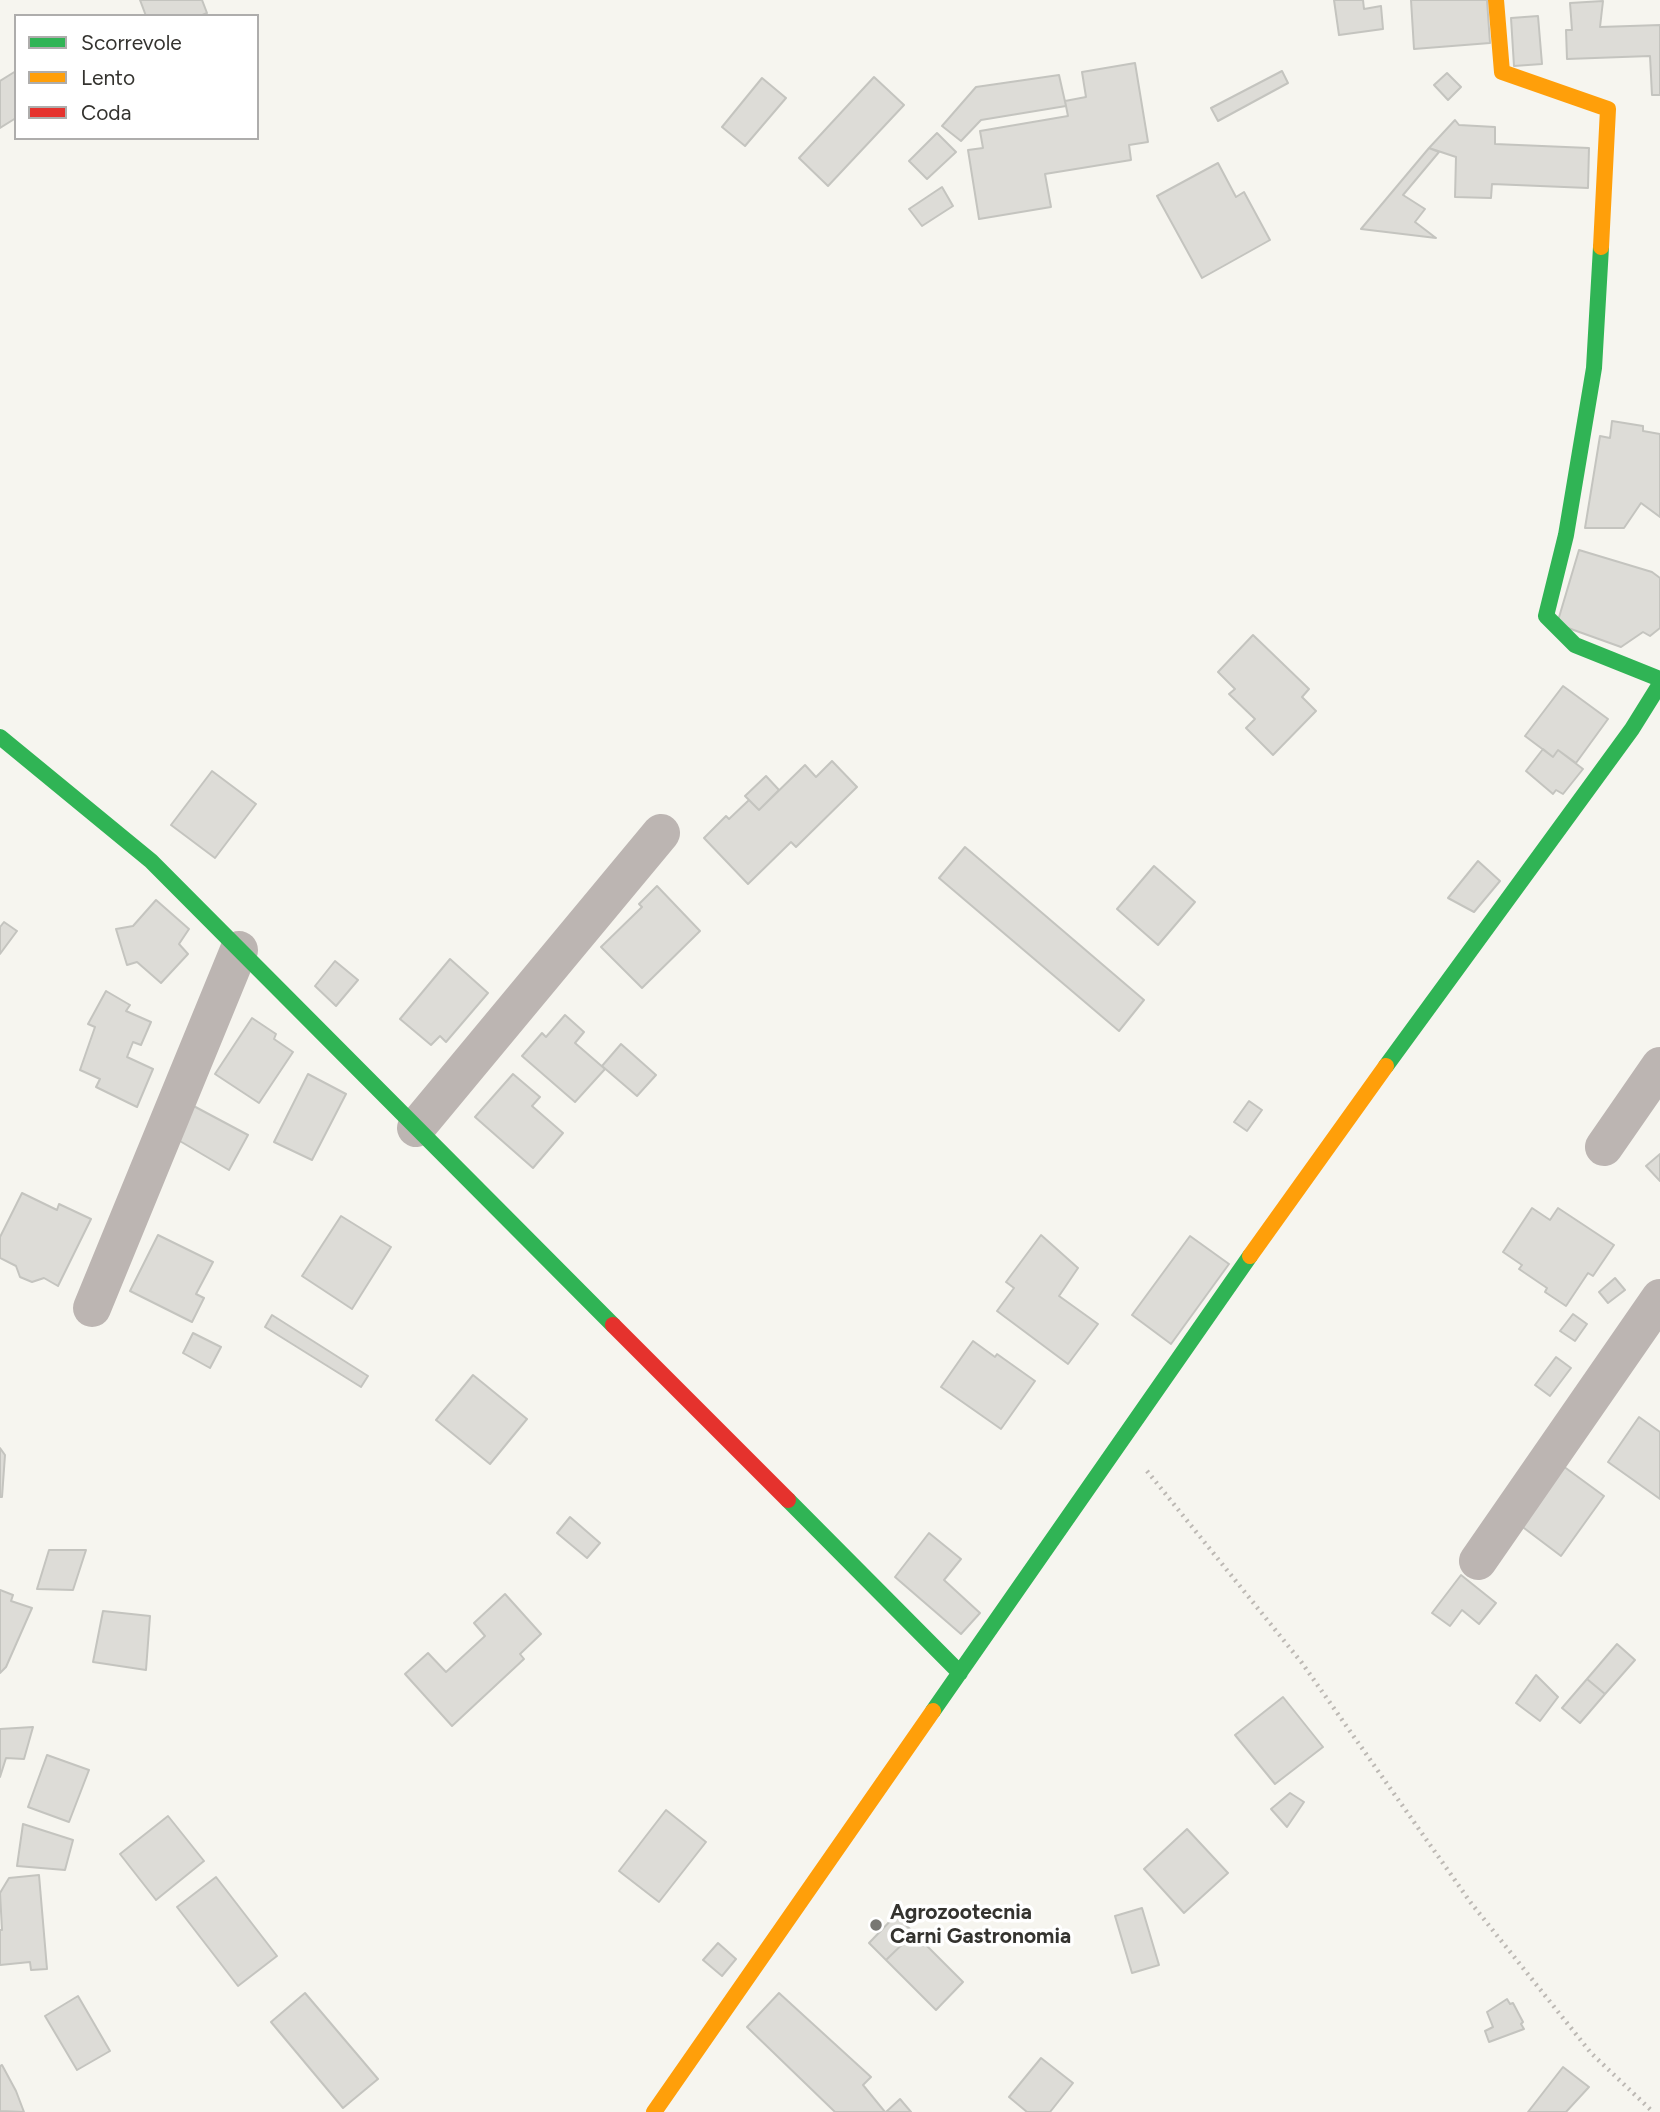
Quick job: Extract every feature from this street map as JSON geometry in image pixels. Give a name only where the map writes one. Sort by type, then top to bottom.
[{"type":"street","points":[[654,2112],[1327,1146],[1632,729],[1660,681],[1575,645],[1546,616],[1566,535],[1594,368],[1608,109],[1502,72],[1496,0]]},
{"type":"street","points":[[0,737],[151,861],[960,1673]]},
{"type":"street","points":[[416,1128],[662,832]]},
{"type":"street","points":[[93,1308],[239,950]]},
{"type":"street","points":[[1604,1147],[1660,1066]]},
{"type":"street","points":[[1478,1561],[1660,1298]]},
{"type":"path","points":[[1123,1440],[1302,1663],[1471,1903],[1591,2053],[1653,2112]]},
{"type":"building","points":[[140,0],[202,0],[207,13],[205,14],[145,14]]},
{"type":"building","points":[[1334,0],[1363,0],[1364,9],[1381,6],[1383,29],[1339,35]]},
{"type":"building","points":[[1411,0],[1487,0],[1490,43],[1414,49]]},
{"type":"building","points":[[1603,1],[1600,27],[1660,25],[1660,95],[1652,95],[1650,56],[1567,59],[1566,30],[1572,30],[1570,3]]},
{"type":"building","points":[[1538,16],[1542,64],[1514,66],[1511,18]]},
{"type":"building","points":[[1135,63],[1148,142],[1129,145],[1131,160],[1045,174],[1051,207],[979,219],[968,150],[983,148],[980,131],[1068,116],[1065,101],[1086,97],[1082,72]]},
{"type":"building","points":[[1282,71],[1288,83],[1218,121],[1211,108]]},
{"type":"building","points":[[14,72],[14,119],[0,128],[0,81]]},
{"type":"building","points":[[1447,73],[1461,87],[1448,100],[1434,85]]},
{"type":"building","points":[[1059,75],[1066,106],[981,120],[961,141],[942,126],[976,87]]},
{"type":"building","points":[[874,77],[904,105],[828,186],[799,158]]},
{"type":"building","points":[[762,78],[786,98],[745,146],[722,127]]},
{"type":"building","points":[[1455,120],[1459,125],[1495,127],[1495,144],[1589,148],[1588,188],[1492,184],[1491,198],[1455,197],[1456,157],[1429,148]]},
{"type":"building","points":[[937,133],[956,152],[927,179],[909,161]]},
{"type":"building","points":[[1429,148],[1439,152],[1403,195],[1425,209],[1415,222],[1436,238],[1361,229]]},
{"type":"building","points":[[1218,163],[1236,197],[1244,192],[1270,240],[1202,278],[1157,196]]},
{"type":"building","points":[[942,187],[953,206],[922,226],[909,209]]},
{"type":"building","points":[[1612,421],[1643,426],[1643,431],[1660,434],[1660,517],[1641,503],[1624,528],[1585,528],[1600,436],[1610,438]]},
{"type":"building","points":[[1579,550],[1652,572],[1660,578],[1660,628],[1650,636],[1643,632],[1621,647],[1557,624]]},
{"type":"building","points":[[1253,635],[1309,689],[1302,697],[1316,711],[1273,755],[1246,728],[1255,719],[1229,694],[1235,689],[1218,672]]},
{"type":"building","points":[[1563,686],[1608,719],[1576,763],[1558,750],[1553,757],[1525,736]]},
{"type":"building","points":[[1543,749],[1553,757],[1558,750],[1583,769],[1563,794],[1556,790],[1553,794],[1526,771]]},
{"type":"building","points":[[832,761],[857,787],[796,847],[791,842],[748,884],[704,838],[726,816],[729,819],[749,800],[759,810],[805,765],[816,777]]},
{"type":"building","points":[[212,771],[256,804],[215,858],[171,825]]},
{"type":"building","points":[[766,776],[779,790],[759,810],[745,796]]},
{"type":"building","points":[[965,847],[1144,1000],[1119,1031],[939,878]]},
{"type":"building","points":[[1478,861],[1500,881],[1474,912],[1448,898]]},
{"type":"building","points":[[1154,866],[1195,902],[1158,945],[1117,909]]},
{"type":"building","points":[[657,886],[700,931],[642,988],[601,947],[642,907],[639,904]]},
{"type":"building","points":[[156,900],[189,929],[179,944],[188,954],[161,983],[137,962],[127,965],[116,929],[133,926]]},
{"type":"building","points":[[4,922],[17,931],[0,954],[0,927]]},
{"type":"building","points":[[450,959],[488,993],[446,1042],[440,1036],[431,1045],[400,1019]]},
{"type":"building","points":[[335,961],[358,980],[336,1006],[315,986]]},
{"type":"building","points":[[106,991],[130,1005],[126,1011],[151,1022],[141,1045],[133,1042],[127,1057],[153,1069],[137,1107],[96,1087],[100,1079],[80,1070],[95,1027],[88,1024]]},
{"type":"building","points":[[565,1015],[584,1032],[575,1043],[605,1069],[575,1102],[522,1056],[542,1033],[546,1037]]},
{"type":"building","points":[[252,1018],[276,1034],[274,1039],[293,1052],[259,1103],[215,1074]]},
{"type":"building","points":[[621,1044],[656,1075],[637,1096],[602,1066]]},
{"type":"building","points":[[308,1074],[346,1094],[312,1160],[274,1142]]},
{"type":"building","points":[[513,1074],[540,1097],[532,1106],[563,1133],[533,1168],[475,1117]]},
{"type":"building","points":[[1249,1101],[1262,1110],[1247,1131],[1234,1122]]},
{"type":"building","points":[[188,1103],[248,1135],[229,1170],[173,1137]]},
{"type":"building","points":[[1660,1154],[1660,1181],[1646,1166]]},
{"type":"building","points":[[22,1193],[57,1210],[59,1204],[91,1219],[58,1286],[44,1278],[32,1282],[20,1277],[16,1266],[0,1258],[0,1237]]},
{"type":"building","points":[[1532,1208],[1550,1220],[1558,1208],[1614,1245],[1593,1276],[1588,1273],[1566,1306],[1545,1292],[1547,1288],[1519,1269],[1522,1265],[1503,1252]]},
{"type":"building","points":[[341,1216],[391,1247],[352,1309],[302,1276]]},
{"type":"building","points":[[158,1235],[213,1262],[196,1294],[204,1298],[192,1322],[130,1291]]},
{"type":"building","points":[[1041,1235],[1078,1268],[1059,1296],[1098,1324],[1068,1364],[997,1311],[1014,1288],[1006,1282]]},
{"type":"building","points":[[1190,1236],[1229,1264],[1171,1344],[1132,1315]]},
{"type":"building","points":[[1615,1278],[1625,1290],[1608,1303],[1599,1292]]},
{"type":"building","points":[[1573,1314],[1587,1324],[1575,1341],[1560,1331]]},
{"type":"building","points":[[272,1315],[368,1376],[361,1387],[265,1327]]},
{"type":"building","points":[[193,1333],[221,1347],[210,1368],[183,1353]]},
{"type":"building","points":[[973,1341],[1035,1381],[1001,1429],[941,1387]]},
{"type":"building","points":[[1556,1357],[1571,1368],[1550,1396],[1535,1385]]},
{"type":"building","points":[[473,1375],[527,1419],[490,1464],[436,1420]]},
{"type":"building","points":[[1639,1417],[1660,1432],[1660,1499],[1608,1462]]},
{"type":"building","points":[[0,1448],[5,1455],[2,1497],[0,1497]]},
{"type":"building","points":[[1563,1466],[1604,1496],[1561,1556],[1520,1525]]},
{"type":"building","points":[[570,1517],[600,1543],[587,1558],[557,1533]]},
{"type":"building","points":[[929,1533],[961,1559],[944,1580],[980,1613],[961,1634],[895,1577]]},
{"type":"building","points":[[49,1550],[86,1550],[73,1590],[37,1589]]},
{"type":"building","points":[[1461,1575],[1496,1603],[1479,1624],[1462,1610],[1450,1626],[1432,1613]]},
{"type":"building","points":[[0,1590],[13,1595],[11,1601],[32,1608],[6,1667],[0,1673]]},
{"type":"building","points":[[505,1594],[541,1634],[520,1654],[524,1659],[452,1726],[405,1674],[428,1653],[446,1672],[485,1636],[474,1623]]},
{"type":"building","points":[[103,1611],[150,1616],[146,1670],[93,1662]]},
{"type":"building","points":[[1617,1644],[1635,1660],[1605,1694],[1587,1679]]},
{"type":"building","points":[[1536,1675],[1558,1697],[1540,1721],[1516,1703]]},
{"type":"building","points":[[1587,1679],[1605,1694],[1580,1723],[1562,1708]]},
{"type":"building","points":[[1283,1697],[1323,1747],[1275,1784],[1235,1735]]},
{"type":"building","points":[[33,1727],[24,1759],[6,1758],[0,1777],[0,1729]]},
{"type":"building","points":[[47,1755],[89,1770],[69,1822],[28,1807]]},
{"type":"building","points":[[1290,1793],[1304,1802],[1287,1827],[1271,1809]]},
{"type":"building","points":[[666,1810],[706,1842],[659,1902],[619,1871]]},
{"type":"building","points":[[168,1816],[204,1861],[156,1900],[120,1854]]},
{"type":"building","points":[[23,1824],[73,1840],[65,1870],[17,1866]]},
{"type":"building","points":[[1187,1829],[1228,1873],[1184,1913],[1144,1869]]},
{"type":"building","points":[[39,1875],[47,1969],[31,1970],[30,1962],[0,1965],[0,1893],[9,1878]]},
{"type":"building","points":[[216,1877],[277,1956],[238,1986],[177,1907]]},
{"type":"building","points":[[1142,1908],[1159,1965],[1132,1973],[1115,1916]]},
{"type":"building","points":[[896,1915],[914,1933],[886,1960],[869,1943]]},
{"type":"building","points":[[914,1933],[963,1982],[936,2010],[886,1960]]},
{"type":"building","points":[[718,1943],[736,1959],[722,1976],[703,1960]]},
{"type":"building","points":[[305,1993],[378,2079],[343,2108],[271,2022]]},
{"type":"building","points":[[779,1993],[871,2077],[863,2085],[885,2112],[835,2112],[747,2027]]},
{"type":"building","points":[[78,1996],[110,2051],[77,2070],[45,2016]]},
{"type":"building","points":[[1507,1999],[1510,2004],[1513,2003],[1524,2029],[1489,2042],[1485,2031],[1493,2027],[1487,2012]]},
{"type":"building","points":[[1041,2058],[1073,2083],[1050,2112],[1027,2112],[1009,2097]]},
{"type":"building","points":[[2,2065],[16,2091],[24,2112],[0,2111]]},
{"type":"building","points":[[1563,2067],[1589,2087],[1566,2112],[1528,2112]]},
{"type":"building","points":[[900,2099],[911,2112],[886,2112]]},
{"type":"traffic: fast","points":[[1601,247],[1594,368],[1566,535],[1546,616],[1575,645],[1660,679]]},
{"type":"traffic: fast","points":[[1386,1066],[1632,729],[1660,684]]},
{"type":"traffic: fast","points":[[0,737],[151,861],[613,1325]]},
{"type":"traffic: fast","points":[[933,1711],[1250,1256]]},
{"type":"traffic: fast","points":[[788,1500],[960,1673]]},
{"type":"traffic: slow","points":[[1496,0],[1502,72],[1608,109],[1601,247]]},
{"type":"traffic: slow","points":[[1250,1256],[1386,1066]]},
{"type":"traffic: slow","points":[[654,2112],[933,1711]]},
{"type":"traffic: jam","points":[[613,1325],[788,1500]]},
{"type":"place","name":"Agrozootecnia Carni Gastronomia","points":[[876,1925]]}]
